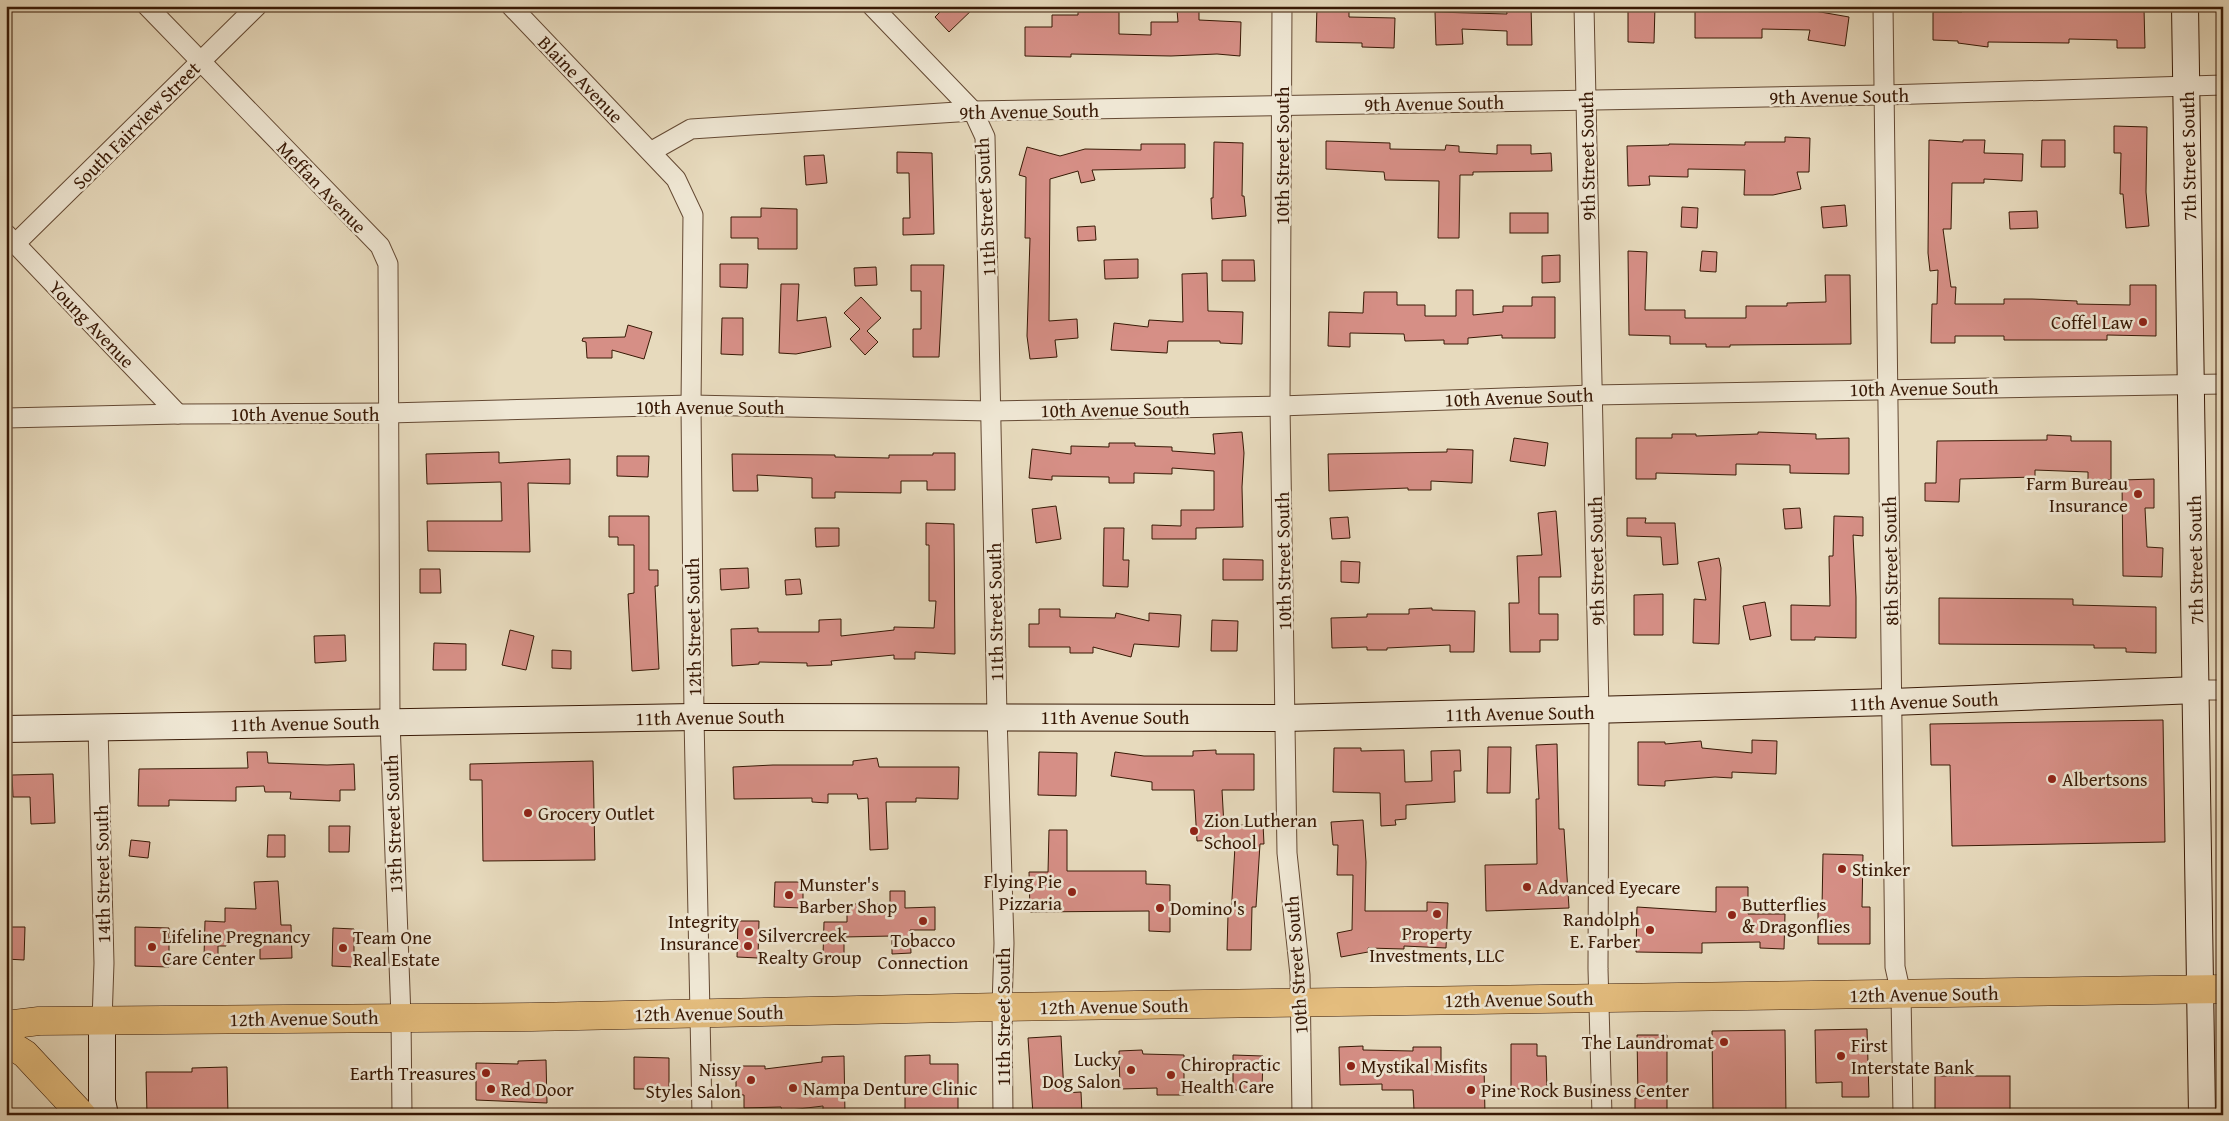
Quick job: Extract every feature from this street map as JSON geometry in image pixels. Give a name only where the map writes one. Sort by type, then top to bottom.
[{"type":"main road","name":"12th Avenue South","points":[[6,1025],[39,1022],[2212,989]]},
{"type":"main road","points":[[6,1042],[25,1054],[82,1115]]},
{"type":"street","name":"Meffan Avenue","points":[[147,6],[380,246],[388,264],[389,413]]},
{"type":"street","name":"South Fairview Street","points":[[11,239],[257,6]]},
{"type":"street","name":"Blaine Avenue","points":[[511,6],[652,152]]},
{"type":"street","name":"11th Street South","points":[[872,6],[973,111],[985,137],[997,716],[1004,943],[1002,1007],[1003,1115]]},
{"type":"street","name":"10th Street South","points":[[1282,6],[1280,406],[1287,853],[1301,1003],[1302,1115]]},
{"type":"street","name":"9th Street South","points":[[1584,6],[1599,710],[1598,970],[1602,1115]]},
{"type":"street","name":"8th Street South","points":[[1883,6],[1895,968],[1901,994],[1903,1115]]},
{"type":"street","name":"7th Street South","points":[[2185,6],[2197,690],[2212,989],[2202,1115]]},
{"type":"street","name":"9th Avenue South","points":[[652,152],[690,129],[973,111],[1884,95],[2223,86]]},
{"type":"street","name":"12th Street South","points":[[652,152],[676,178],[692,215],[691,405],[694,717],[702,1115]]},
{"type":"street","name":"Young Avenue","points":[[11,239],[178,414]]},
{"type":"street","name":"10th Avenue South","points":[[6,418],[178,414],[389,413],[691,405],[991,411],[1280,406],[1592,395],[1888,388],[2223,384]]},
{"type":"street","name":"13th Street South","points":[[389,413],[390,721],[401,1017],[402,1115]]},
{"type":"street","name":"11th Avenue South","points":[[6,729],[694,717],[997,716],[1285,718],[1892,702],[2223,690]]},
{"type":"street","name":"14th Street South","points":[[98,728],[104,963],[102,1022]]},
{"type":"street","points":[[102,1022],[102,1101],[105,1115]]},
{"type":"building","points":[[946,6],[976,6],[949,32],[935,17]]},
{"type":"building","points":[[1317,6],[1349,6],[1349,17],[1395,18],[1394,48],[1362,47],[1362,43],[1316,42]]},
{"type":"building","points":[[1506,6],[1531,6],[1532,45],[1507,45],[1507,31],[1462,29],[1463,44],[1436,45],[1435,12],[1507,14]]},
{"type":"building","points":[[1628,6],[1655,6],[1654,43],[1628,42]]},
{"type":"building","points":[[1695,6],[1786,6],[1849,17],[1845,46],[1808,40],[1810,30],[1762,29],[1762,38],[1695,38]]},
{"type":"building","points":[[1963,6],[2083,9],[2083,6],[2130,6],[2130,9],[2144,9],[2145,48],[2117,48],[2117,40],[2069,39],[2069,43],[1988,42],[1988,47],[1958,43],[1958,41],[1933,40],[1933,12],[1962,12]]},
{"type":"building","points":[[1199,9],[1199,20],[1241,22],[1240,56],[1217,54],[1171,56],[1071,54],[1071,57],[1025,56],[1025,27],[1052,27],[1052,15],[1078,15],[1078,12],[1119,12],[1119,34],[1151,35],[1151,22],[1178,22],[1177,10]]},
{"type":"building","points":[[2114,126],[2147,127],[2146,192],[2149,226],[2126,228],[2123,194],[2120,194],[2121,153],[2114,153]]},
{"type":"building","points":[[1785,137],[1810,138],[1809,172],[1797,172],[1801,189],[1773,195],[1744,195],[1745,170],[1688,169],[1688,177],[1649,176],[1650,185],[1628,186],[1627,146],[1669,144],[1745,145],[1745,142],[1785,142]]},
{"type":"building","points":[[1929,140],[1963,142],[1963,140],[1985,140],[1984,153],[2023,154],[2022,181],[1984,179],[1984,183],[1952,183],[1951,229],[1943,229],[1951,287],[1956,287],[1955,304],[2004,304],[2004,299],[2032,299],[2077,301],[2077,304],[2130,305],[2130,285],[2156,285],[2156,336],[2107,335],[2107,340],[2004,340],[2004,336],[1955,336],[1955,343],[1931,343],[1932,304],[1937,304],[1938,270],[1930,271],[1928,253]]},
{"type":"building","points":[[2042,140],[2065,140],[2065,167],[2041,167]]},
{"type":"building","points":[[1326,141],[1390,143],[1390,149],[1445,150],[1446,145],[1459,146],[1459,152],[1497,154],[1497,145],[1531,145],[1531,154],[1551,153],[1552,171],[1473,172],[1473,175],[1460,175],[1459,238],[1438,238],[1439,181],[1385,180],[1384,172],[1326,169]]},
{"type":"building","points":[[1214,142],[1243,143],[1242,196],[1244,196],[1246,216],[1212,219],[1211,198],[1213,198]]},
{"type":"building","points":[[1141,144],[1185,144],[1185,168],[1092,170],[1095,180],[1081,183],[1078,171],[1050,179],[1049,321],[1077,319],[1078,338],[1055,340],[1057,357],[1030,359],[1027,336],[1030,238],[1025,238],[1026,177],[1019,175],[1027,147],[1060,156],[1085,149],[1141,150]]},
{"type":"building","points":[[897,152],[932,153],[934,234],[903,235],[903,218],[910,218],[909,173],[897,173]]},
{"type":"building","points":[[824,155],[827,183],[806,185],[804,156]]},
{"type":"building","points":[[1845,205],[1847,226],[1823,228],[1821,207]]},
{"type":"building","points":[[1682,207],[1698,208],[1697,228],[1681,227]]},
{"type":"building","points":[[761,208],[797,209],[797,249],[758,249],[758,238],[731,238],[731,217],[761,217]]},
{"type":"building","points":[[2037,211],[2038,228],[2010,229],[2009,212]]},
{"type":"building","points":[[1510,213],[1548,213],[1548,233],[1510,233]]},
{"type":"building","points":[[1095,226],[1096,240],[1078,241],[1077,227]]},
{"type":"building","points":[[1628,251],[1647,252],[1645,310],[1685,310],[1685,318],[1746,318],[1746,306],[1787,306],[1787,303],[1826,302],[1825,275],[1850,275],[1851,344],[1730,345],[1730,347],[1706,347],[1706,344],[1670,344],[1670,336],[1629,335]]},
{"type":"building","points":[[1702,251],[1717,252],[1716,272],[1700,271]]},
{"type":"building","points":[[1560,255],[1560,282],[1542,283],[1542,256]]},
{"type":"building","points":[[1138,259],[1138,278],[1105,279],[1104,260]]},
{"type":"building","points":[[1222,260],[1254,260],[1255,281],[1222,281]]},
{"type":"building","points":[[720,264],[748,264],[747,288],[720,287]]},
{"type":"building","points":[[911,265],[944,265],[939,357],[913,357],[913,329],[921,329],[921,291],[911,291]]},
{"type":"building","points":[[876,267],[877,285],[855,286],[854,268]]},
{"type":"building","points":[[1207,273],[1208,311],[1243,312],[1242,344],[1220,343],[1220,341],[1168,341],[1167,353],[1111,350],[1114,323],[1148,327],[1149,320],[1183,322],[1182,274]]},
{"type":"building","points":[[781,284],[799,284],[797,321],[826,317],[831,347],[796,354],[779,353]]},
{"type":"building","points":[[1456,290],[1473,290],[1473,315],[1503,312],[1503,306],[1532,306],[1532,297],[1555,297],[1555,338],[1502,338],[1502,335],[1468,338],[1468,344],[1444,344],[1444,340],[1405,341],[1404,334],[1350,333],[1350,347],[1328,346],[1329,312],[1363,313],[1364,292],[1397,292],[1397,305],[1425,305],[1425,316],[1456,316]]},
{"type":"building","points":[[861,297],[881,318],[867,331],[878,342],[865,355],[850,339],[860,329],[844,313]]},
{"type":"building","points":[[722,318],[743,318],[743,355],[721,354]]},
{"type":"building","points":[[628,325],[652,332],[644,359],[612,350],[612,358],[587,358],[586,342],[582,341],[583,338],[625,337]]},
{"type":"building","points":[[1242,432],[1244,453],[1242,487],[1243,527],[1196,528],[1196,539],[1152,539],[1152,525],[1181,526],[1181,510],[1214,510],[1214,471],[1172,468],[1172,474],[1134,473],[1134,483],[1109,483],[1109,477],[1052,476],[1052,480],[1029,478],[1032,449],[1071,454],[1071,446],[1109,447],[1109,443],[1135,443],[1135,446],[1172,447],[1172,451],[1215,454],[1213,434]]},
{"type":"building","points":[[1758,432],[1816,434],[1816,439],[1849,438],[1849,474],[1790,473],[1790,465],[1736,464],[1736,475],[1656,473],[1656,479],[1636,479],[1636,438],[1672,438],[1672,434],[1696,434],[1696,436],[1758,434]]},
{"type":"building","points":[[2047,435],[2071,436],[2071,441],[2111,441],[2111,480],[2088,480],[2088,472],[2035,470],[2035,477],[1960,479],[1959,502],[1925,501],[1925,483],[1936,483],[1937,441],[2047,440]]},
{"type":"building","points":[[1514,438],[1548,443],[1545,466],[1510,461]]},
{"type":"building","points":[[1447,449],[1473,450],[1472,483],[1431,481],[1431,490],[1408,490],[1408,488],[1329,491],[1328,454],[1447,452]]},
{"type":"building","points":[[499,452],[499,463],[570,459],[570,484],[528,483],[530,552],[428,551],[427,521],[502,521],[501,482],[427,484],[426,454]]},
{"type":"building","points":[[933,453],[955,453],[955,490],[927,490],[927,481],[901,481],[901,493],[835,492],[835,498],[812,498],[812,478],[757,475],[758,491],[733,491],[732,454],[835,455],[835,457],[889,458],[889,455],[933,455]]},
{"type":"building","points":[[617,456],[649,456],[648,477],[617,476]]},
{"type":"building","points":[[2154,479],[2154,508],[2145,508],[2147,547],[2163,548],[2162,577],[2123,576],[2122,480]]},
{"type":"building","points":[[1056,506],[1061,539],[1036,543],[1032,509]]},
{"type":"building","points":[[1800,508],[1802,528],[1785,529],[1783,509]]},
{"type":"building","points":[[1556,511],[1561,577],[1539,577],[1539,614],[1558,614],[1558,640],[1540,640],[1540,652],[1510,652],[1509,603],[1519,603],[1517,556],[1542,555],[1538,513]]},
{"type":"building","points":[[609,516],[649,516],[649,570],[658,570],[658,586],[655,586],[659,669],[632,671],[628,594],[634,593],[634,545],[618,545],[618,537],[609,537]]},
{"type":"building","points":[[1834,516],[1863,517],[1863,536],[1853,535],[1856,638],[1815,637],[1815,640],[1791,640],[1791,605],[1830,606],[1829,556],[1833,556]]},
{"type":"building","points":[[1348,517],[1350,538],[1332,539],[1330,518]]},
{"type":"building","points":[[1627,518],[1646,518],[1645,523],[1675,523],[1678,564],[1663,565],[1661,537],[1627,536]]},
{"type":"building","points":[[926,523],[954,524],[955,654],[915,652],[915,659],[894,659],[894,655],[831,661],[832,665],[807,666],[807,663],[759,662],[759,664],[732,666],[731,629],[758,628],[758,632],[819,632],[819,620],[841,619],[841,636],[894,630],[894,627],[934,628],[936,601],[929,601],[929,545],[926,545]]},
{"type":"building","points":[[815,528],[839,528],[839,546],[816,547]]},
{"type":"building","points":[[1104,528],[1124,528],[1123,560],[1129,560],[1128,587],[1103,586]]},
{"type":"building","points":[[1719,558],[1721,568],[1719,644],[1693,643],[1694,599],[1706,600],[1698,562]]},
{"type":"building","points":[[1223,559],[1263,560],[1263,580],[1223,580]]},
{"type":"building","points":[[1341,561],[1360,562],[1359,583],[1341,582]]},
{"type":"building","points":[[748,568],[749,588],[721,590],[720,569]]},
{"type":"building","points":[[420,569],[440,569],[441,593],[420,593]]},
{"type":"building","points":[[800,579],[802,594],[786,595],[785,580]]},
{"type":"building","points":[[1663,594],[1663,635],[1634,635],[1634,595]]},
{"type":"building","points":[[1939,598],[2073,599],[2073,605],[2156,607],[2156,653],[2126,652],[2126,648],[2094,648],[2094,645],[1939,644]]},
{"type":"building","points":[[1765,602],[1771,636],[1750,640],[1743,606]]},
{"type":"building","points":[[1432,608],[1432,610],[1475,611],[1474,652],[1450,652],[1450,645],[1387,648],[1387,650],[1367,650],[1367,647],[1332,648],[1331,618],[1367,617],[1367,614],[1409,614],[1409,609]]},
{"type":"building","points":[[1039,609],[1060,609],[1060,617],[1115,618],[1116,613],[1149,621],[1149,613],[1181,615],[1179,647],[1134,644],[1131,657],[1093,647],[1093,653],[1070,653],[1070,647],[1029,647],[1029,624],[1039,624]]},
{"type":"building","points":[[1212,620],[1238,621],[1237,651],[1211,651]]},
{"type":"building","points":[[510,630],[534,636],[526,670],[502,665]]},
{"type":"building","points":[[345,635],[346,661],[315,663],[314,636]]},
{"type":"building","points":[[434,643],[466,644],[466,670],[433,670]]},
{"type":"building","points":[[552,650],[571,651],[571,669],[552,668]]},
{"type":"building","points":[[2163,720],[2165,842],[1952,846],[1950,765],[1931,765],[1930,724]]},
{"type":"building","points":[[1752,740],[1777,741],[1776,774],[1732,772],[1732,778],[1715,777],[1665,781],[1665,786],[1638,785],[1638,742],[1665,742],[1665,744],[1701,741],[1702,748],[1752,753]]},
{"type":"building","points":[[1557,744],[1559,829],[1564,829],[1569,908],[1486,911],[1485,865],[1537,864],[1536,799],[1539,799],[1536,745]]},
{"type":"building","points":[[1488,747],[1511,747],[1510,793],[1487,793]]},
{"type":"building","points":[[1334,748],[1361,748],[1361,751],[1404,750],[1405,782],[1432,781],[1431,751],[1460,750],[1461,771],[1454,771],[1455,802],[1406,805],[1406,819],[1395,820],[1396,825],[1381,826],[1380,793],[1333,792]]},
{"type":"building","points":[[1216,750],[1216,754],[1254,754],[1254,790],[1222,790],[1224,826],[1263,824],[1264,844],[1260,844],[1256,907],[1252,907],[1251,950],[1227,950],[1228,915],[1231,916],[1235,846],[1227,846],[1226,839],[1197,841],[1194,790],[1152,790],[1152,782],[1111,776],[1115,752],[1144,756],[1193,756],[1193,751]]},
{"type":"building","points":[[247,752],[267,752],[268,763],[354,764],[355,790],[340,790],[340,801],[290,799],[291,792],[265,792],[264,786],[236,787],[236,801],[169,800],[169,806],[138,806],[139,769],[248,768]]},
{"type":"building","points":[[1039,752],[1077,753],[1076,796],[1038,795]]},
{"type":"building","points":[[877,758],[879,767],[959,767],[958,799],[916,798],[916,802],[886,802],[888,849],[870,850],[868,798],[858,799],[857,794],[828,794],[828,803],[812,802],[812,798],[734,799],[733,767],[853,765],[853,761]]},
{"type":"building","points":[[593,761],[595,860],[483,861],[482,780],[470,780],[470,764]]},
{"type":"building","points":[[53,774],[55,823],[31,824],[30,797],[13,797],[12,775]]},
{"type":"building","points":[[1363,820],[1366,862],[1365,911],[1427,911],[1427,902],[1448,903],[1446,948],[1404,946],[1404,949],[1368,948],[1368,952],[1341,957],[1337,933],[1352,930],[1353,875],[1337,875],[1338,845],[1333,845],[1331,822]]},
{"type":"building","points":[[329,826],[350,826],[349,852],[329,852]]},
{"type":"building","points":[[1049,830],[1067,830],[1067,871],[1146,871],[1146,884],[1170,885],[1170,932],[1149,931],[1149,911],[1030,912],[1029,872],[1048,872]]},
{"type":"building","points":[[268,835],[285,835],[285,857],[267,857]]},
{"type":"building","points":[[131,840],[150,842],[148,858],[129,856]]},
{"type":"building","points":[[1823,854],[1863,855],[1862,907],[1870,907],[1870,944],[1818,944],[1818,907],[1822,907]]},
{"type":"building","points":[[278,881],[281,925],[291,925],[292,958],[260,959],[260,935],[226,934],[226,946],[218,946],[218,957],[204,957],[205,921],[225,922],[225,908],[256,909],[254,882]]},
{"type":"building","name":"Munster's Barber Shop","points":[[775,882],[803,882],[803,908],[774,907]]},
{"type":"building","points":[[1716,887],[1748,887],[1748,914],[1785,914],[1784,949],[1760,948],[1760,942],[1702,943],[1702,953],[1636,952],[1637,907],[1716,912]]},
{"type":"building","points":[[890,891],[905,891],[905,908],[935,907],[935,930],[910,930],[911,953],[892,954],[892,936],[844,937],[844,957],[823,956],[824,922],[847,922],[847,904],[890,904]]},
{"type":"building","points":[[738,921],[759,921],[758,958],[737,957]]},
{"type":"building","points":[[6,927],[25,927],[24,960],[6,959]]},
{"type":"building","name":"Lifeline Pregnancy Care Center","points":[[135,927],[169,928],[169,967],[135,966]]},
{"type":"building","name":"Team One Real Estate","points":[[333,928],[354,929],[354,967],[332,966]]},
{"type":"building","points":[[1867,1029],[1869,1097],[1842,1097],[1842,1082],[1816,1083],[1815,1030]]},
{"type":"building","points":[[1785,1030],[1786,1115],[1713,1115],[1712,1031]]},
{"type":"building","points":[[1637,1035],[1667,1035],[1667,1115],[1635,1115],[1635,1098],[1638,1098]]},
{"type":"building","points":[[1061,1036],[1064,1093],[1081,1092],[1082,1114],[1033,1115],[1028,1038]]},
{"type":"building","points":[[1511,1044],[1537,1044],[1537,1056],[1546,1056],[1547,1089],[1511,1089]]},
{"type":"building","points":[[1363,1046],[1363,1050],[1413,1051],[1413,1047],[1441,1047],[1441,1066],[1484,1065],[1485,1115],[1458,1115],[1458,1110],[1414,1110],[1413,1090],[1382,1090],[1382,1084],[1340,1085],[1339,1047]]},
{"type":"building","points":[[1142,1050],[1143,1054],[1184,1055],[1184,1095],[1157,1095],[1157,1088],[1120,1089],[1119,1051]]},
{"type":"building","points":[[930,1055],[930,1064],[958,1064],[958,1115],[905,1115],[905,1056]]},
{"type":"building","points":[[1233,1055],[1263,1056],[1262,1090],[1233,1090]]},
{"type":"building","points":[[844,1056],[845,1115],[823,1115],[823,1106],[782,1111],[781,1107],[744,1108],[744,1095],[736,1095],[736,1066],[765,1066],[765,1069],[822,1062],[822,1057]]},
{"type":"building","points":[[634,1057],[669,1058],[669,1089],[634,1089]]},
{"type":"building","points":[[546,1060],[547,1103],[476,1100],[476,1063],[518,1064],[518,1061]]},
{"type":"building","points":[[227,1067],[228,1115],[147,1115],[146,1072],[192,1072],[192,1068]]},
{"type":"building","points":[[1935,1076],[2010,1076],[2010,1115],[1935,1115]]},
{"type":"place","name":"Coffel Law","points":[[2143,322]]},
{"type":"place","name":"Farm Bureau Insurance","points":[[2138,494]]},
{"type":"place","name":"Albertsons","points":[[2052,779]]},
{"type":"place","name":"Grocery Outlet","points":[[528,813]]},
{"type":"place","name":"Zion Lutheran School","points":[[1194,831]]},
{"type":"place","name":"Stinker","points":[[1842,869]]},
{"type":"place","name":"Advanced Eyecare","points":[[1527,887]]},
{"type":"place","name":"Flying Pie Pizzaria","points":[[1072,892]]},
{"type":"place","name":"Munster's Barber Shop","points":[[789,895]]},
{"type":"place","name":"Domino's","points":[[1160,908]]},
{"type":"place","name":"Property Investments, LLC","points":[[1437,914]]},
{"type":"place","name":"Butterflies & Dragonflies","points":[[1732,915]]},
{"type":"place","name":"Tobacco Connection","points":[[923,921]]},
{"type":"place","name":"Randolph E. Farber","points":[[1650,930]]},
{"type":"place","name":"Integrity Insurance","points":[[749,932]]},
{"type":"place","name":"Silvercreek Realty Group","points":[[748,946]]},
{"type":"place","name":"Lifeline Pregnancy Care Center","points":[[152,947]]},
{"type":"place","name":"Team One Real Estate","points":[[343,948]]},
{"type":"place","name":"The Laundromat","points":[[1724,1042]]},
{"type":"place","name":"First Interstate Bank","points":[[1841,1056]]},
{"type":"place","name":"Mystikal Misfits","points":[[1351,1066]]},
{"type":"place","name":"Lucky Dog Salon","points":[[1131,1070]]},
{"type":"place","name":"Earth Treasures","points":[[486,1073]]},
{"type":"place","name":"Chiropractic Health Care","points":[[1171,1075]]},
{"type":"place","name":"Nissy Styles Salon","points":[[751,1080]]},
{"type":"place","name":"Nampa Denture Clinic","points":[[793,1088]]},
{"type":"place","name":"Red Door","points":[[491,1089]]},
{"type":"place","name":"Pine Rock Business Center","points":[[1471,1090]]}]
